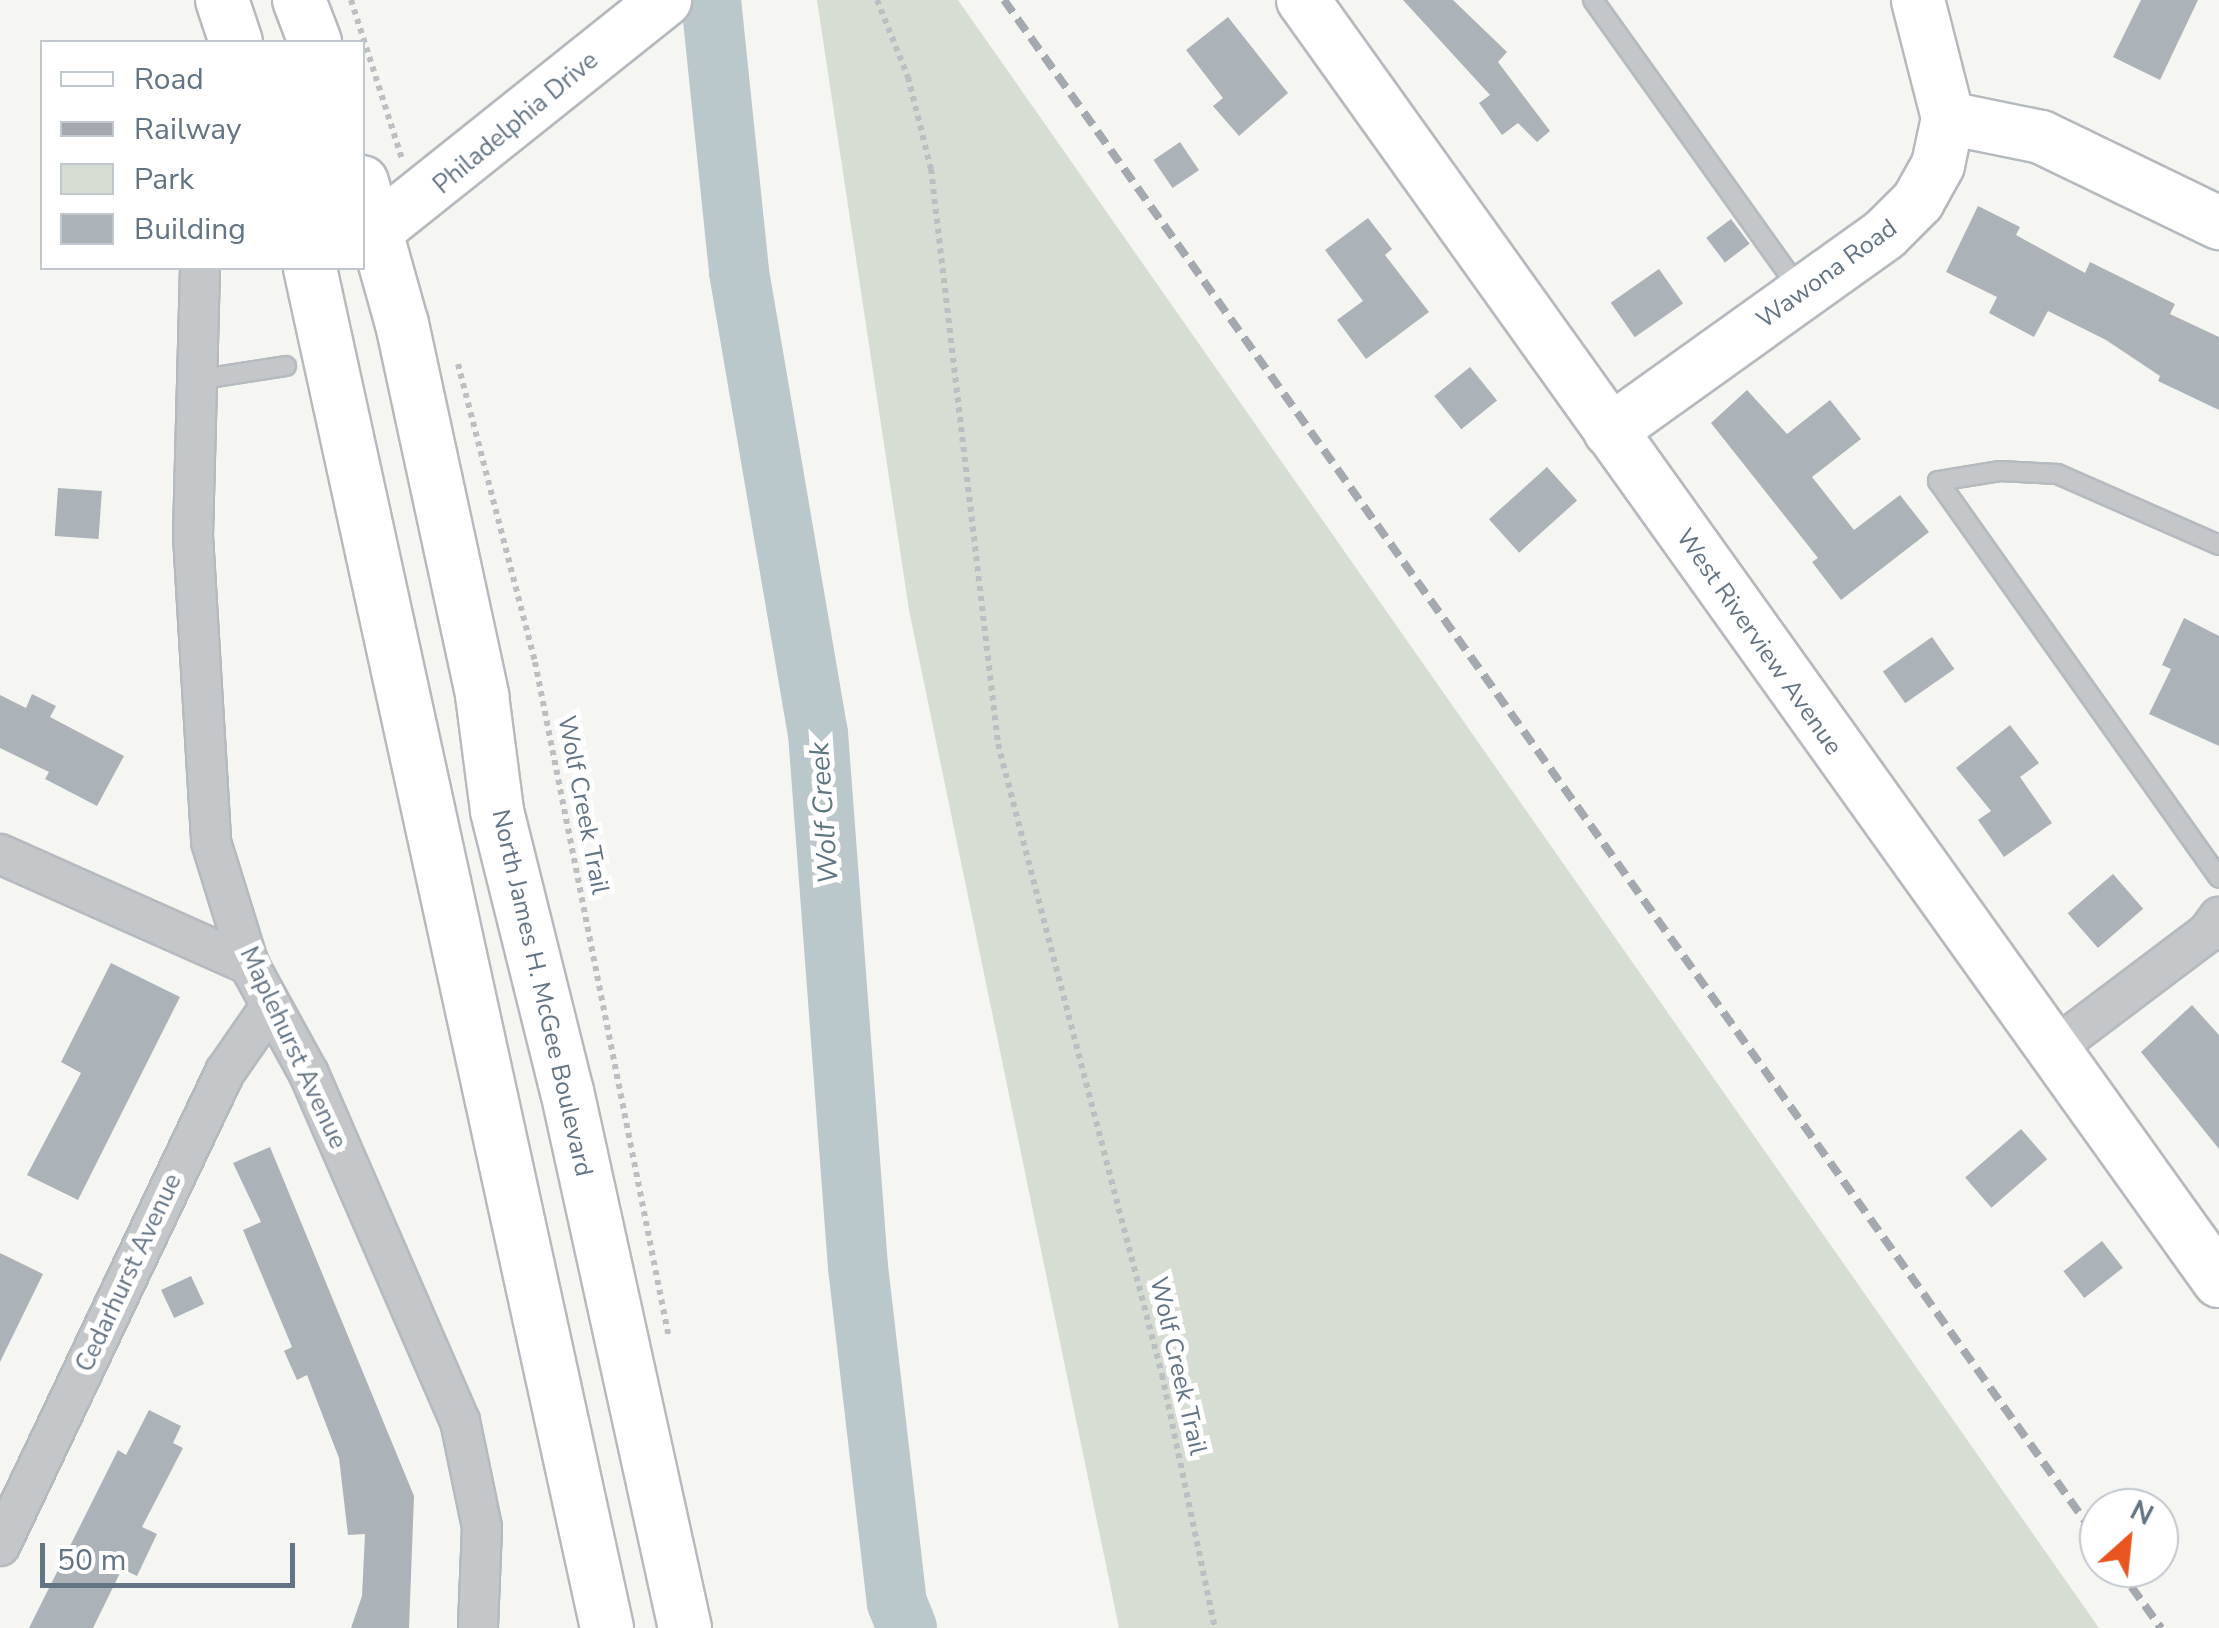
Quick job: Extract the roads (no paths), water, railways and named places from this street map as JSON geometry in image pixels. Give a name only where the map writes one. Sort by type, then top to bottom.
[{"type":"main road","points":[[222,0],[235,40]]},
{"type":"main road","points":[[298,0],[314,40]]},
{"type":"main road","name":"Philadelphia Drive","points":[[380,215],[506,131],[665,0]]},
{"type":"main road","name":"West Riverview Avenue","points":[[1303,0],[2219,1281]]},
{"type":"main road","name":"Wawona Road","points":[[1610,430],[1885,234],[1918,201],[1938,165],[1948,118],[1918,0]]},
{"type":"main road","points":[[1948,118],[2041,136],[2219,223]]},
{"type":"main road","name":"North James H. McGee Boulevard","points":[[380,215],[482,696],[498,811],[568,1091],[685,1628]]},
{"type":"main road","points":[[316,271],[607,1628]]},
{"type":"street","name":"Maplehurst Avenue","points":[[200,270],[194,554],[211,842],[250,965],[309,1074],[460,1421],[482,1527],[478,1628]]},
{"type":"street","points":[[0,854],[250,965]]},
{"type":"street","points":[[2053,1049],[2208,932],[2219,917]]},
{"type":"street","name":"Cedarhurst Avenue","points":[[0,1546],[225,1072],[270,1007]]},
{"type":"lane","points":[[1594,0],[1803,293]]},
{"type":"lane","points":[[195,380],[286,366]]},
{"type":"lane","points":[[2219,545],[2056,474],[2000,471],[1938,481],[2219,878]]},
{"type":"waterway","name":"Wolf Creek","points":[[711,0],[739,272],[818,733],[858,1267],[897,1603],[907,1628]]},
{"type":"railway","points":[[1004,0],[2079,1513]]},
{"type":"railway","points":[[2132,1588],[2161,1628]]}]
